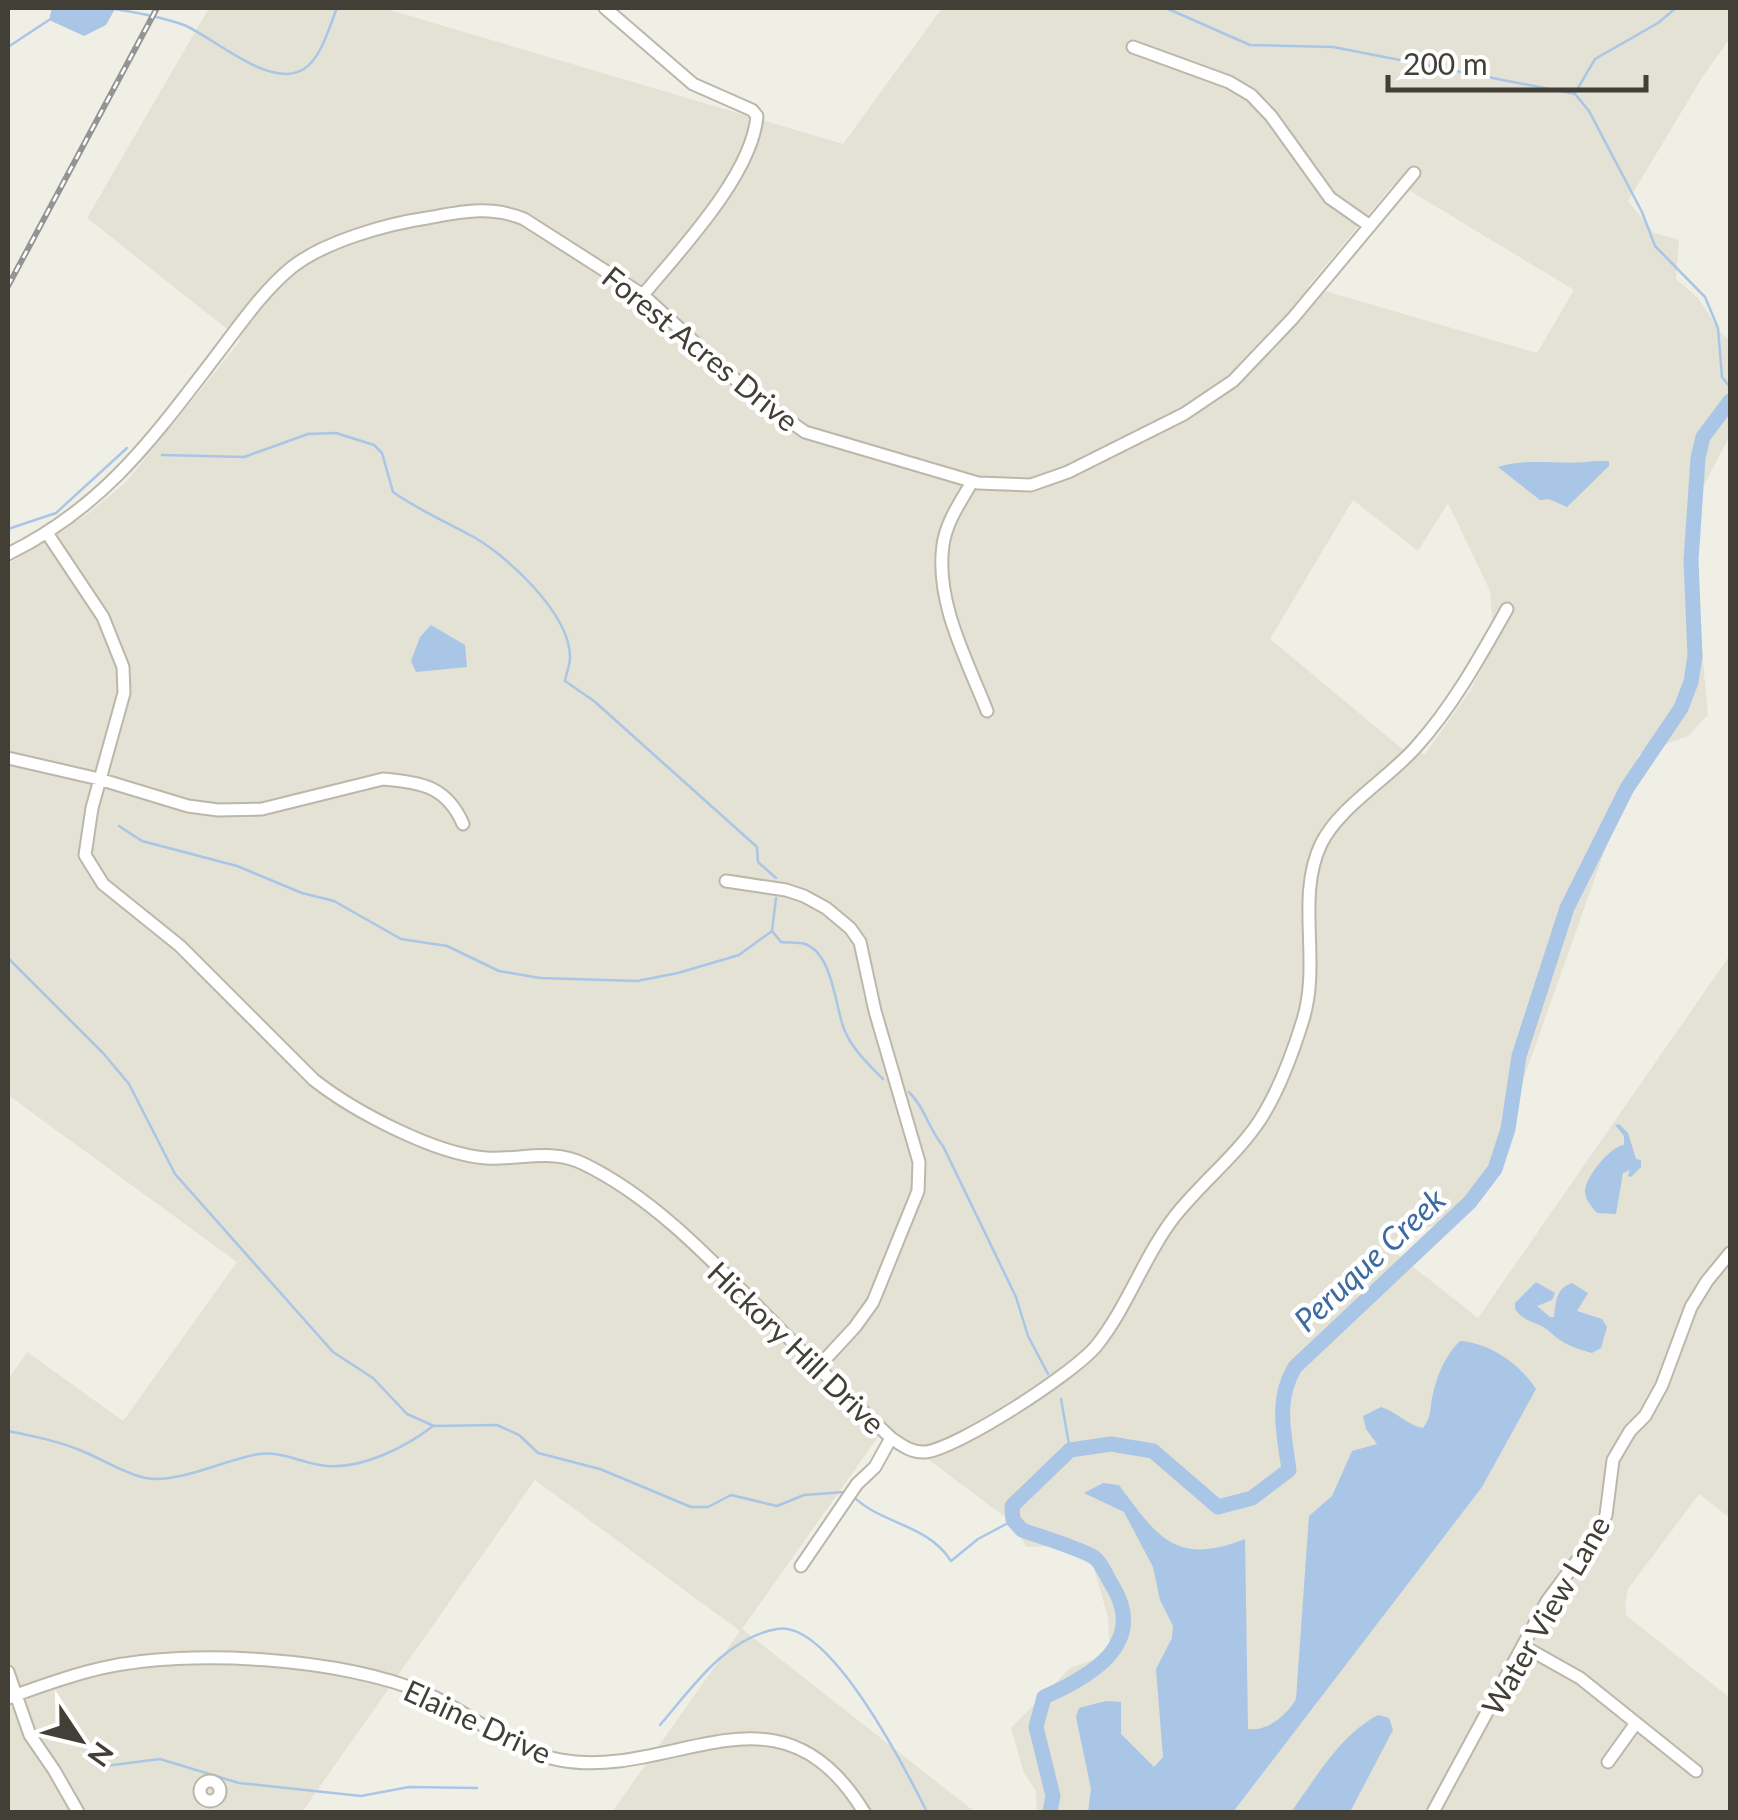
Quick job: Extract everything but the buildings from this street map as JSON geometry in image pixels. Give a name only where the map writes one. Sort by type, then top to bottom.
[{"type":"street","points":[[604,8],[693,84],[752,110],[757,116],[748,149],[719,200],[643,296]]},
{"type":"street","points":[[1133,47],[1229,82],[1251,95],[1271,116],[1330,198],[1370,226]]},
{"type":"street","name":"Forest Acres Drive","points":[[8,554],[47,533],[122,474],[237,328],[290,269],[331,246],[404,222],[474,210],[503,210],[554,236],[643,296],[750,392],[805,432],[972,482],[998,486],[1045,482],[1184,414],[1233,381],[1272,341],[1414,173]]},
{"type":"street","points":[[972,482],[943,544],[942,570],[954,626],[987,711]]},
{"type":"street","name":"Hickory Hill Drive","points":[[47,533],[103,618],[123,667],[124,693],[86,837],[85,856],[103,884],[180,946],[314,1080],[356,1110],[453,1152],[486,1158],[557,1155],[581,1162],[633,1194],[682,1235],[890,1438],[914,1452],[946,1446],[1066,1375],[1094,1350],[1176,1214],[1259,1122],[1302,1025],[1310,995],[1309,888],[1312,866],[1323,840],[1416,748],[1458,691],[1508,609]]},
{"type":"street","points":[[8,758],[99,779],[188,806],[243,812],[383,779],[402,780],[454,803],[463,824]]},
{"type":"street","points":[[726,881],[804,896],[838,918],[860,942],[875,1011],[919,1162],[918,1191],[894,1257],[872,1302],[818,1367]]},
{"type":"street","name":"Water View Lane","points":[[1433,1812],[1547,1602],[1600,1530],[1619,1446],[1645,1416],[1662,1384],[1691,1308],[1706,1281],[1730,1253]]},
{"type":"street","points":[[801,1566],[857,1484],[875,1467],[890,1438]]},
{"type":"street","points":[[1524,1646],[1566,1668],[1696,1770]]},
{"type":"street","name":"Elaine Drive","points":[[11,1697],[86,1672],[136,1663],[196,1659],[318,1666],[424,1692],[505,1739],[556,1759],[612,1762],[714,1740],[743,1738],[780,1743],[828,1768],[864,1812]]},
{"type":"street","points":[[8,1672],[11,1697],[78,1812]]},
{"type":"street","points":[[1608,1762],[1636,1723]]},
{"type":"shaded area","points":[[209,8],[383,8],[843,144],[942,8],[1730,8],[1730,38],[1628,201],[1654,233],[1679,240],[1676,279],[1698,298],[1730,340],[1730,435],[1695,503],[1692,543],[1708,715],[1688,736],[1639,754],[1488,1179],[1471,1212],[1383,1243],[1478,1318],[1730,955],[1730,1518],[1699,1494],[1628,1589],[1625,1605],[1626,1615],[1730,1698],[1730,1812],[1037,1812],[1036,1791],[1024,1773],[1011,1728],[1070,1668],[1110,1654],[1108,1617],[1092,1562],[1076,1545],[1027,1547],[1009,1520],[885,1427],[742,1629],[975,1812],[612,1812],[740,1631],[535,1480],[302,1812],[8,1812],[8,1380],[27,1352],[123,1421],[237,1262],[8,1095],[8,564],[89,513],[126,482],[241,340],[87,218]],"holes":[[[1393,185],[1412,192],[1574,290],[1537,353],[1308,286]],[[1353,500],[1418,551],[1448,503],[1490,591],[1494,645],[1470,691],[1425,754],[1401,748],[1270,639]]]},
{"type":"water","points":[[52,8],[115,9],[106,25],[84,36],[49,20]]},
{"type":"water","points":[[1609,461],[1609,466],[1567,507],[1549,499],[1540,500],[1498,467],[1521,463]]},
{"type":"water","points":[[431,625],[465,645],[467,667],[416,672],[411,661],[420,637]]},
{"type":"water","points":[[1615,1125],[1628,1133],[1641,1167],[1631,1177],[1630,1170],[1623,1173],[1616,1214],[1597,1213],[1587,1198],[1586,1186],[1605,1157],[1624,1145],[1624,1136]]},
{"type":"water","points":[[1536,1282],[1555,1293],[1552,1300],[1537,1306],[1550,1317],[1554,1317],[1558,1296],[1567,1285],[1572,1283],[1588,1293],[1577,1311],[1602,1319],[1607,1327],[1601,1348],[1592,1353],[1574,1347],[1519,1314],[1515,1303]]},
{"type":"water","points":[[1460,1341],[1503,1356],[1536,1389],[1482,1487],[1233,1812],[1088,1812],[1091,1789],[1076,1717],[1079,1708],[1106,1701],[1121,1702],[1121,1734],[1154,1767],[1163,1757],[1156,1669],[1172,1638],[1173,1626],[1160,1600],[1153,1567],[1124,1512],[1084,1493],[1103,1483],[1119,1485],[1145,1520],[1171,1542],[1185,1548],[1221,1547],[1245,1539],[1248,1729],[1269,1725],[1296,1699],[1309,1516],[1332,1496],[1352,1451],[1377,1444],[1366,1429],[1363,1416],[1381,1407],[1423,1428],[1442,1367]]},
{"type":"water","points":[[1378,1715],[1389,1718],[1393,1730],[1350,1812],[1291,1812],[1340,1746]]},
{"type":"waterway","points":[[115,9],[184,25],[259,68],[290,74],[304,69],[316,57],[337,8]]},
{"type":"waterway","points":[[1166,8],[1250,45],[1333,47],[1575,94],[1589,111],[1642,212],[1655,246],[1705,297],[1718,328],[1722,377],[1730,387]]},
{"type":"waterway","points":[[1575,93],[1595,59],[1658,23],[1676,8]]},
{"type":"waterway","points":[[8,47],[49,20]]},
{"type":"waterway","name":"Peruque Creek","points":[[1050,1812],[1053,1796],[1036,1727],[1044,1697],[1080,1679],[1110,1655],[1123,1624],[1121,1606],[1095,1558],[1022,1530],[1013,1520],[1012,1506],[1070,1450],[1111,1444],[1153,1451],[1218,1507],[1252,1498],[1289,1470],[1283,1404],[1295,1367],[1470,1202],[1495,1169],[1508,1129],[1519,1056],[1567,908],[1627,788],[1681,708],[1691,682],[1695,656],[1691,561],[1698,458],[1703,437],[1730,401]]},
{"type":"waterway","points":[[162,455],[244,457],[308,434],[336,433],[374,445],[382,453],[393,492],[483,543],[548,604],[567,641],[570,658],[565,681],[594,701],[757,847],[758,862],[776,878]]},
{"type":"waterway","points":[[8,529],[56,513],[127,448]]},
{"type":"waterway","points":[[119,826],[142,841],[237,866],[302,893],[334,901],[401,939],[447,946],[499,971],[540,978],[637,981],[739,955],[772,931],[776,898]]},
{"type":"waterway","points":[[773,932],[781,942],[805,944],[822,958],[847,1036],[883,1079]]},
{"type":"waterway","points":[[8,958],[129,1084],[175,1174],[333,1352],[373,1378],[407,1414],[434,1426],[497,1425],[519,1435],[538,1453],[600,1469],[691,1507],[708,1507],[731,1495],[777,1506],[804,1495],[845,1492]]},
{"type":"waterway","points":[[909,1092],[943,1146],[1016,1297],[1028,1336],[1048,1374]]},
{"type":"waterway","points":[[1061,1399],[1070,1450]]},
{"type":"waterway","points":[[8,1431],[64,1444],[130,1473],[158,1479],[259,1454],[327,1466],[355,1464],[397,1449],[433,1426]]},
{"type":"waterway","points":[[853,1496],[876,1513],[930,1539],[951,1561],[978,1539],[1010,1522],[1012,1506]]},
{"type":"waterway","points":[[660,1725],[697,1681],[741,1643],[777,1629],[798,1632],[820,1648],[864,1702],[927,1812]]},
{"type":"waterway","points":[[105,1766],[160,1759],[239,1783],[361,1796],[409,1787],[477,1788]]},
{"type":"railway","points":[[8,286],[157,8]]}]
